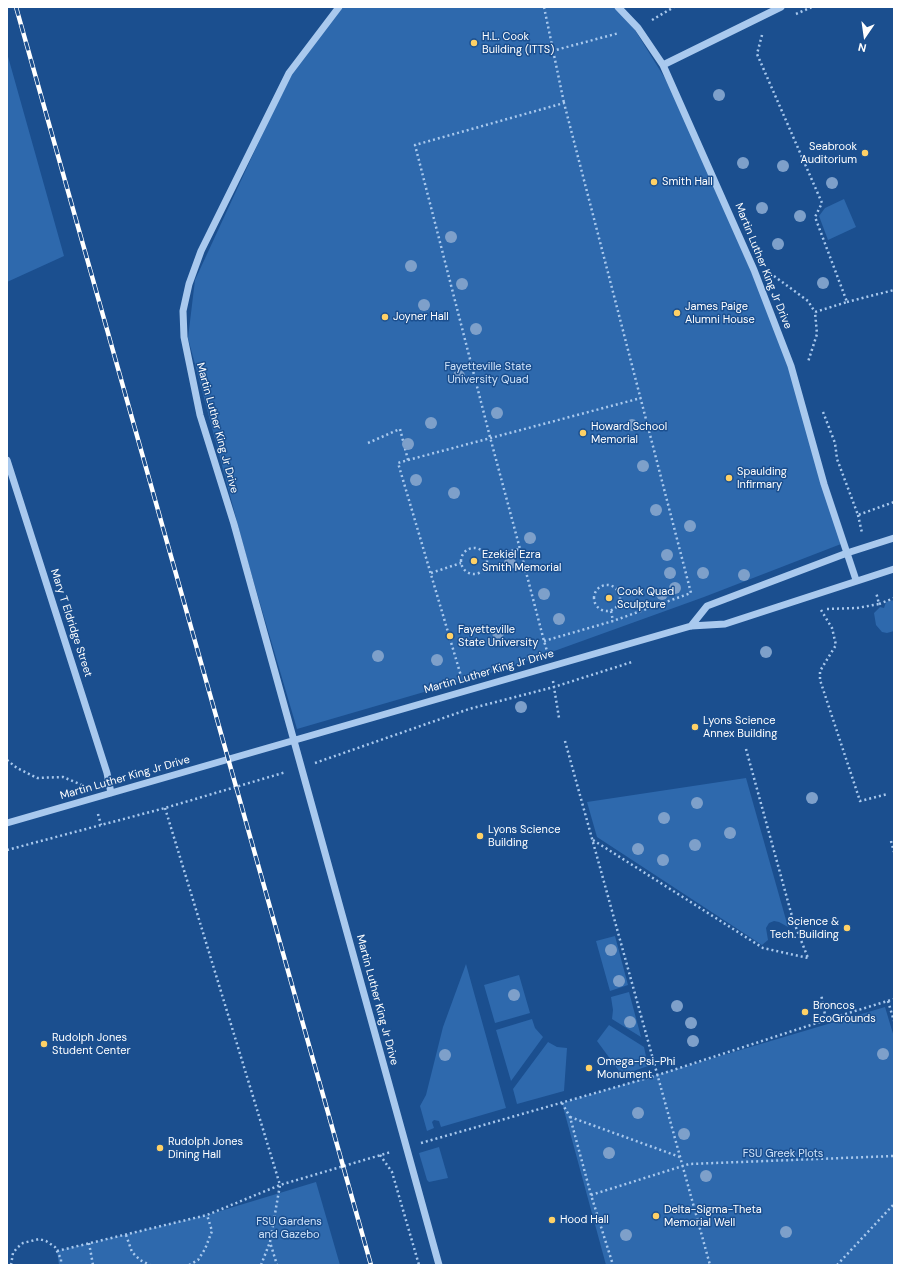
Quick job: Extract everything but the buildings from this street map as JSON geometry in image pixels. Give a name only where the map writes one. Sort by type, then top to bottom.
[{"type":"street","name":"Martin Luther King Jr Drive","points":[[618,7],[638,28],[663,65],[754,270],[791,366],[824,484],[856,580]]},
{"type":"street","points":[[663,65],[781,7]]},
{"type":"street","name":"Martin Luther King Jr Drive","points":[[335,9],[289,73],[201,251],[188,284],[183,311],[187,357],[200,415],[234,524],[439,1265]]},
{"type":"street","name":"Mary T Eldridge Street","points":[[7,460],[107,773],[111,793]]},
{"type":"street","points":[[691,626],[707,606],[847,553],[894,538]]},
{"type":"street","name":"Martin Luther King Jr Drive","points":[[7,823],[691,626],[724,624],[856,580],[894,569]]},
{"type":"path","points":[[544,7],[564,103],[691,593],[614,621],[544,642]]},
{"type":"path","points":[[552,51],[638,28],[674,7]]},
{"type":"path","points":[[791,16],[812,7]]},
{"type":"path","points":[[762,34],[757,54],[822,203],[815,217],[847,302]]},
{"type":"path","points":[[559,718],[551,666],[415,145],[564,103]]},
{"type":"path","points":[[770,273],[808,301],[815,312],[817,334],[808,366]]},
{"type":"path","points":[[815,312],[894,290]]},
{"type":"path","points":[[469,709],[431,573],[398,463],[490,437],[641,398]]},
{"type":"path","points":[[821,407],[835,443],[837,458],[858,515],[894,502]]},
{"type":"path","points":[[368,443],[400,429],[408,460]]},
{"type":"path","points":[[470,548],[478,548],[487,556],[486,567],[477,574],[466,571],[461,563],[464,552],[470,548]]},
{"type":"path","points":[[487,556],[520,549]]},
{"type":"path","points":[[431,573],[461,563]]},
{"type":"path","points":[[606,585],[615,587],[621,596],[619,605],[610,611],[607,612],[598,607],[594,599],[596,590],[606,585]]},
{"type":"path","points":[[879,604],[894,598]]},
{"type":"path","points":[[814,609],[820,609],[832,628],[836,645],[820,670],[820,680],[860,802],[888,794]]},
{"type":"path","points":[[610,611],[614,621]]},
{"type":"path","points":[[7,850],[165,808],[302,767],[469,709],[554,686],[636,660]]},
{"type":"path","points":[[565,741],[710,1265]]},
{"type":"path","points":[[593,840],[763,948],[808,958],[793,920],[746,749]]},
{"type":"path","points":[[7,760],[17,768],[37,778],[63,777],[88,787],[101,825]]},
{"type":"path","points":[[165,808],[280,1185],[270,1242],[261,1265]]},
{"type":"path","points":[[891,841],[894,852]]},
{"type":"path","points":[[821,994],[826,1020]]},
{"type":"path","points":[[57,1251],[207,1215],[280,1185],[658,1075],[894,999]]},
{"type":"path","points":[[888,1001],[894,1022]]},
{"type":"path","points":[[562,1104],[570,1117],[591,1195],[613,1265]]},
{"type":"path","points":[[570,1117],[680,1157]]},
{"type":"path","points":[[380,1155],[392,1172],[419,1265]]},
{"type":"path","points":[[591,1195],[689,1164],[894,1156]]},
{"type":"path","points":[[837,1265],[894,1204]]},
{"type":"path","points":[[189,1265],[198,1260],[205,1249],[212,1231],[207,1215]]},
{"type":"path","points":[[126,1235],[132,1252],[140,1260],[150,1265]]},
{"type":"path","points":[[11,1265],[13,1253],[16,1248],[30,1240],[39,1239],[46,1241],[57,1251],[61,1259],[61,1265]]},
{"type":"path","points":[[270,1242],[277,1265]]},
{"type":"path","points":[[89,1243],[93,1265]]},
{"type":"green space","name":"Fayetteville State University Quad","points":[[343,7],[613,7],[630,22],[679,101],[791,366],[841,544],[704,597],[510,667],[297,729],[247,559],[188,338],[195,280],[293,68]]},
{"type":"green space","points":[[7,53],[64,256],[7,282]]},
{"type":"green space","points":[[844,199],[856,227],[828,240],[819,216],[825,208]]},
{"type":"green space","points":[[894,600],[894,631],[887,633],[882,632],[876,625],[874,613],[880,607],[884,608],[886,602]]},
{"type":"green space","points":[[746,778],[788,927],[779,922],[774,921],[769,923],[766,928],[768,940],[762,945],[597,837],[587,802]]},
{"type":"green space","points":[[615,936],[628,985],[610,991],[596,941]]},
{"type":"green space","points":[[466,964],[506,1108],[441,1127],[439,1121],[434,1120],[432,1122],[434,1128],[427,1131],[420,1106],[426,1095],[443,1027]]},
{"type":"green space","points":[[519,975],[530,1013],[495,1023],[484,985]]},
{"type":"green space","points":[[629,992],[641,1037],[612,1019],[613,1010],[611,997]]},
{"type":"green space","name":"FSU Greek Plots","points":[[885,1007],[894,1037],[894,1265],[606,1265],[562,1103]]},
{"type":"green space","points":[[532,1019],[535,1028],[543,1037],[511,1081],[496,1030]]},
{"type":"green space","points":[[609,1025],[644,1047],[648,1066],[622,1075],[597,1041]]},
{"type":"green space","points":[[548,1042],[557,1047],[567,1048],[564,1091],[517,1104],[513,1089]]},
{"type":"green space","points":[[439,1147],[448,1178],[429,1182],[427,1180],[419,1153]]},
{"type":"green space","name":"FSU Gardens and Gazebo","points":[[316,1182],[340,1265],[59,1265],[57,1251],[207,1215]]},
{"type":"railway","points":[[16,7],[371,1265]]},
{"type":"place","name":"H.L. Cook Building (ITTS)","points":[[474,43]]},
{"type":"place","name":"Seabrook Auditorium","points":[[865,153]]},
{"type":"place","name":"Smith Hall","points":[[654,182]]},
{"type":"place","name":"James Paige Alumni House","points":[[677,313]]},
{"type":"place","name":"Joyner Hall","points":[[385,317]]},
{"type":"place","name":"Howard School Memorial","points":[[583,433]]},
{"type":"place","name":"Spaulding Infirmary","points":[[729,478]]},
{"type":"place","name":"Ezekiel Ezra Smith Memorial","points":[[474,561]]},
{"type":"place","name":"Cook Quad Sculpture","points":[[609,598]]},
{"type":"place","name":"Fayetteville State University","points":[[450,636]]},
{"type":"place","name":"Lyons Science Annex Building","points":[[695,727]]},
{"type":"place","name":"Lyons Science Building","points":[[480,836]]},
{"type":"place","name":"Science & Tech. Building","points":[[847,928]]},
{"type":"place","name":"Broncos EcoGrounds","points":[[805,1012]]},
{"type":"place","name":"Rudolph Jones Student Center","points":[[44,1044]]},
{"type":"place","name":"Omega-Psi-Phi Monument","points":[[589,1068]]},
{"type":"place","name":"Rudolph Jones Dining Hall","points":[[160,1148]]},
{"type":"place","name":"Delta-Sigma-Theta Memorial Well","points":[[656,1216]]},
{"type":"place","name":"Hood Hall","points":[[552,1220]]}]
